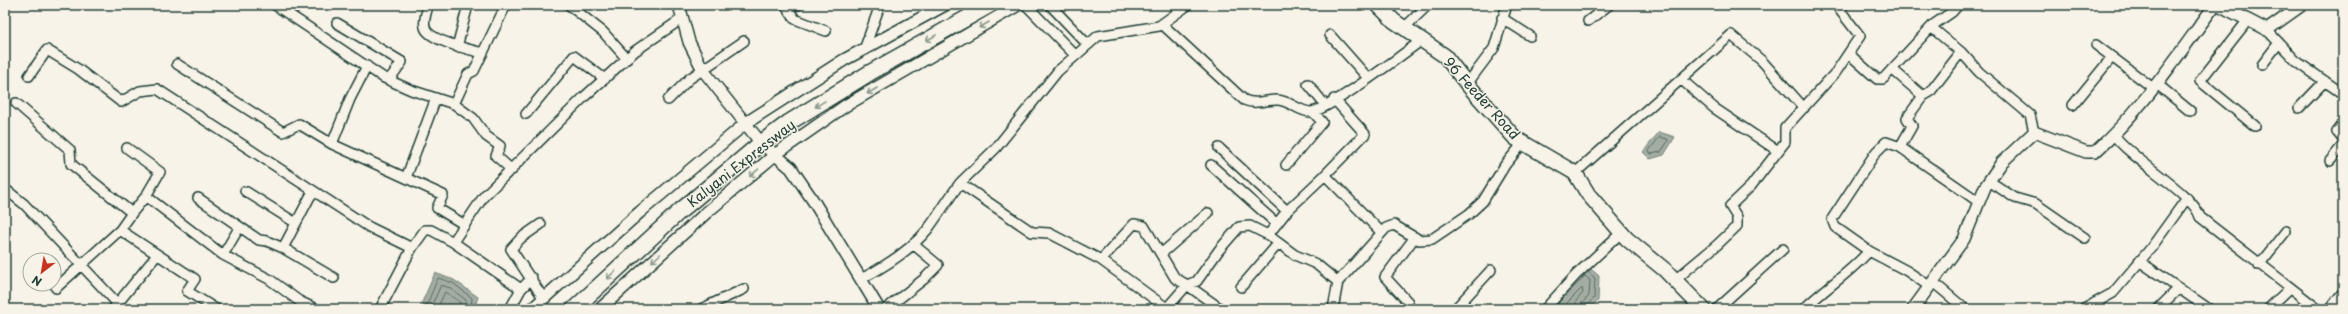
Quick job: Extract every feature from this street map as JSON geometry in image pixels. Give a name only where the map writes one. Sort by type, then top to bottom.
[{"type":"highway","name":"Kalyani Expressway","points":[[574,309],[679,212],[761,143],[788,123],[871,72],[990,5]]},
{"type":"main road","name":"96 Feeder Road","points":[[1378,5],[1394,21],[1405,27],[1445,56],[1504,127],[1523,143],[1575,173],[1588,194],[1622,232],[1675,280],[1703,309]]},
{"type":"street","points":[[274,5],[389,80],[411,90],[454,104],[473,118],[486,136],[500,146],[496,156],[512,170]]},
{"type":"street","points":[[428,5],[424,26],[428,33],[457,47],[483,53]]},
{"type":"street","points":[[457,47],[468,5]]},
{"type":"street","points":[[454,104],[468,74],[474,71],[506,5]]},
{"type":"street","points":[[569,5],[603,32],[627,59]]},
{"type":"street","points":[[680,5],[689,42],[703,70],[761,143],[791,168],[814,202],[879,309]]},
{"type":"street","points":[[785,6],[798,5]]},
{"type":"street","points":[[864,50],[880,5]]},
{"type":"street","points":[[532,309],[640,212],[746,123],[792,92],[944,5]]},
{"type":"street","points":[[600,309],[706,214],[776,154],[845,106],[1018,5]]},
{"type":"street","points":[[1026,5],[1075,55]]},
{"type":"street","points":[[1050,5],[1088,45]]},
{"type":"street","points":[[861,279],[886,266],[913,244],[928,229],[960,183],[996,148],[1058,71],[1075,55],[1098,36],[1162,24],[1188,5]]},
{"type":"street","points":[[1405,27],[1428,5]]},
{"type":"street","points":[[1467,84],[1494,48],[1507,5]]},
{"type":"street","points":[[1588,21],[1609,5]]},
{"type":"street","points":[[1849,54],[1877,79],[1883,79],[1931,27],[1952,12],[1958,5]]},
{"type":"street","points":[[2034,132],[2090,152],[2095,152],[2114,135],[2155,86],[2215,5]]},
{"type":"street","points":[[2219,5],[2267,30],[2278,44],[2296,61],[2343,94]]},
{"type":"street","points":[[2267,30],[2302,5]]},
{"type":"street","points":[[785,6],[795,19],[826,31]]},
{"type":"street","points":[[1675,280],[1737,226],[1737,217],[1730,206],[1750,186],[1778,151],[1784,142],[1785,128],[1804,108],[1849,54],[1860,36],[1839,6]]},
{"type":"street","points":[[453,242],[484,196],[627,59],[683,18]]},
{"type":"street","points":[[1502,18],[1530,36]]},
{"type":"street","points":[[2248,20],[2200,81],[2255,126]]},
{"type":"street","points":[[337,23],[402,62],[389,80]]},
{"type":"street","points":[[1162,24],[1244,100],[1258,103],[1277,100],[1306,111],[1313,112],[1368,78],[1422,40]]},
{"type":"street","points":[[1931,27],[1961,52],[1979,72],[2030,115],[2034,132]]},
{"type":"street","points":[[1330,35],[1368,78]]},
{"type":"street","points":[[1575,173],[1682,80],[1731,35],[1762,61],[1804,108]]},
{"type":"street","points":[[668,100],[689,79],[744,41]]},
{"type":"street","points":[[2262,65],[2278,44]]},
{"type":"street","points":[[2096,45],[2190,111]]},
{"type":"street","points":[[29,76],[47,50],[78,69],[121,102],[140,91],[157,89],[369,227],[412,248]]},
{"type":"street","points":[[1900,147],[1912,126],[1907,118],[1923,96],[1930,92],[1961,52]]},
{"type":"street","points":[[526,114],[574,56],[605,79]]},
{"type":"street","points":[[2073,105],[2112,57]]},
{"type":"street","points":[[177,64],[283,132],[299,124],[332,144],[400,177],[406,178],[443,195],[437,208],[465,225]]},
{"type":"street","points":[[332,144],[350,99],[367,66]]},
{"type":"street","points":[[1892,69],[1923,96]]},
{"type":"street","points":[[1682,80],[1714,108],[1778,151]]},
{"type":"street","points":[[2299,108],[2325,81]]},
{"type":"street","points":[[1308,84],[1325,105]]},
{"type":"street","points":[[406,178],[436,98]]},
{"type":"street","points":[[1268,234],[1287,211],[1365,134],[1334,99]]},
{"type":"street","points":[[16,103],[70,150],[71,164],[132,213]]},
{"type":"street","points":[[1286,166],[1322,122],[1313,112]]},
{"type":"street","points":[[2343,124],[2337,132],[2343,139]]},
{"type":"street","points":[[1913,309],[1964,239],[1989,181],[2002,162],[2034,132]]},
{"type":"street","points":[[2114,135],[2133,156],[2187,198],[2195,206],[2200,217],[2289,289],[2318,309]]},
{"type":"street","points":[[1965,309],[1931,284],[1869,251],[1835,227],[1832,220],[1876,152],[1886,142],[1900,147],[1979,202]]},
{"type":"street","points":[[1333,309],[1338,282],[1381,232],[1394,224],[1419,240],[1432,239],[1469,214],[1484,201],[1505,165],[1523,143]]},
{"type":"street","points":[[2330,161],[2343,145]]},
{"type":"street","points":[[62,283],[120,230],[146,196],[160,172],[127,148]]},
{"type":"street","points":[[1219,148],[1287,211]]},
{"type":"street","points":[[1211,164],[1277,224]]},
{"type":"street","points":[[1325,175],[1381,232]]},
{"type":"street","points":[[1989,181],[2015,198],[2036,204],[2085,238]]},
{"type":"street","points":[[960,183],[1032,232],[1049,233],[1100,260],[1167,309],[1187,285],[1196,281],[1218,250],[1239,227],[1250,226],[1268,234],[1278,244],[1295,255],[1316,264],[1338,282]]},
{"type":"street","points":[[5,189],[24,204],[83,265],[115,306],[158,255]]},
{"type":"street","points":[[245,191],[296,223]]},
{"type":"street","points":[[283,248],[313,191]]},
{"type":"street","points":[[146,196],[223,255],[269,279],[299,301],[316,309]]},
{"type":"street","points":[[198,198],[239,228],[259,240],[283,248],[334,278]]},
{"type":"street","points":[[2089,308],[2113,293],[2187,198]]},
{"type":"street","points":[[1161,254],[1208,213]]},
{"type":"street","points":[[540,224],[521,238],[511,249],[532,278],[544,299]]},
{"type":"street","points":[[1100,260],[1134,224],[1144,226],[1175,278],[1221,309]]},
{"type":"street","points":[[223,255],[239,228]]},
{"type":"street","points":[[120,230],[195,279],[187,291],[216,309]]},
{"type":"street","points":[[380,309],[412,248],[426,230],[431,230],[453,242],[522,289]]},
{"type":"street","points":[[2259,265],[2286,230]]},
{"type":"street","points":[[1545,309],[1576,275],[1622,232]]},
{"type":"street","points":[[1407,309],[1408,302],[1385,277],[1415,238]]},
{"type":"street","points":[[886,309],[924,279],[938,265],[913,244]]},
{"type":"street","points":[[1241,287],[1278,244]]},
{"type":"street","points":[[1717,309],[1783,249]]},
{"type":"street","points":[[1809,307],[1842,278],[1869,251]]},
{"type":"street","points":[[2139,261],[2209,309]]},
{"type":"street","points":[[1455,309],[1491,270]]},
{"type":"street","points":[[510,309],[522,289],[532,278]]},
{"type":"street","points":[[2158,309],[2179,288]]},
{"type":"street","points":[[701,309],[744,289]]},
{"type":"street","points":[[2268,309],[2289,289]]},
{"type":"street","points":[[2330,309],[2343,292]]},
{"type":"water","points":[[1659,132],[1675,137],[1664,155],[1650,159],[1643,152]]},
{"type":"water","points":[[1584,263],[1599,276],[1598,301],[1588,309],[1549,309]]},
{"type":"water","points":[[435,273],[454,280],[478,297],[474,309],[419,309]]}]
